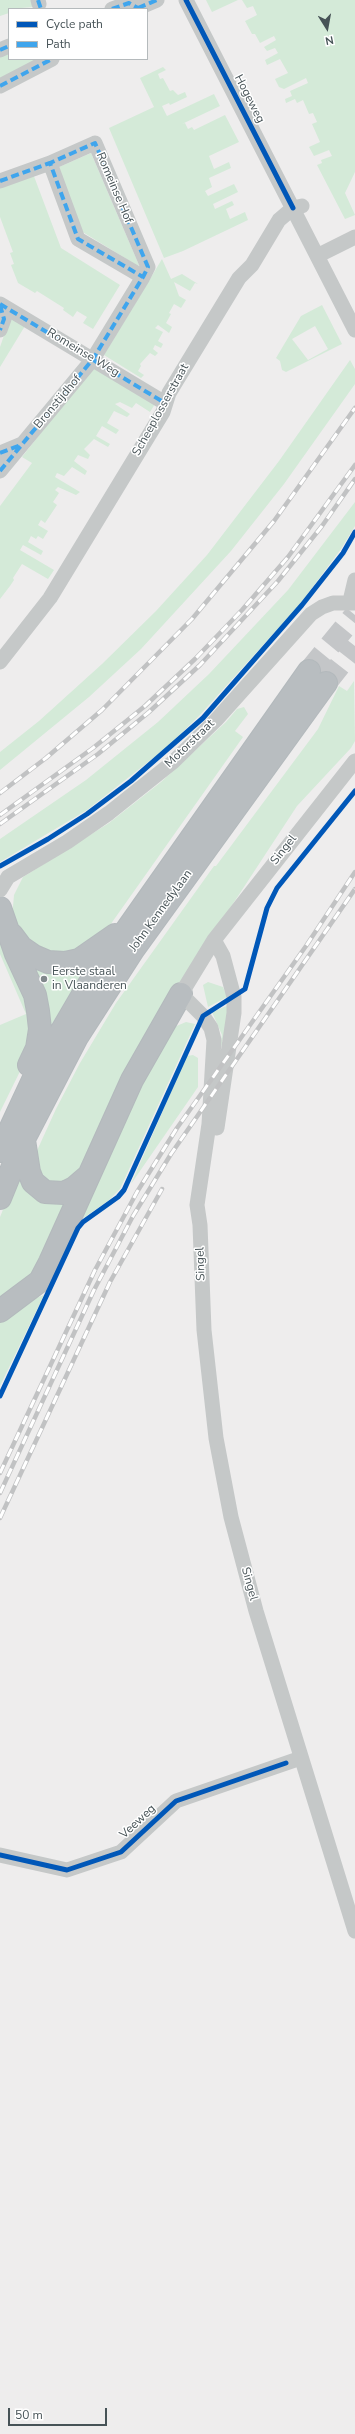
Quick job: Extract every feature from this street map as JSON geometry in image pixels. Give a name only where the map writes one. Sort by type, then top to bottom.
[{"type":"highway","name":"John Kennedylaan","points":[[0,1151],[23,1099],[51,1045],[125,930],[317,677],[133,950],[77,1037],[24,1139],[0,1198]]},
{"type":"highway","points":[[0,908],[35,995],[38,1011],[39,1036],[36,1048],[26,1070],[23,1099]]},
{"type":"highway","points":[[7,928],[21,946],[34,956],[48,962],[65,963],[79,960],[106,939],[125,930]]},
{"type":"highway","points":[[0,1312],[40,1281],[132,1080],[181,994]]},
{"type":"highway","points":[[24,1139],[29,1172],[33,1182],[45,1192],[64,1193],[74,1188],[88,1175]]},
{"type":"street","points":[[115,8],[129,3],[138,8],[157,0]]},
{"type":"street","name":"Hogeweg","points":[[186,0],[298,207],[317,256],[355,330]]},
{"type":"street","points":[[0,86],[50,60]]},
{"type":"street","name":"Romeinse Hof","points":[[0,181],[50,163],[95,144],[148,267],[93,359]]},
{"type":"street","points":[[50,163],[78,238],[143,277]]},
{"type":"street","name":"Scheeplosserstraat","points":[[0,662],[50,598],[163,412],[169,393],[239,278],[252,265],[279,220],[298,207]]},
{"type":"street","points":[[317,256],[355,237]]},
{"type":"street","points":[[0,305],[4,319],[0,330]]},
{"type":"street","name":"Romeinse Weg","points":[[0,305],[165,403]]},
{"type":"street","name":"Bronstijdhof","points":[[0,471],[93,359]]},
{"type":"street","name":"Bronstijdhof","points":[[0,453],[23,444]]},
{"type":"street","name":"Motorstraat","points":[[0,890],[8,877],[67,842],[110,813],[173,762],[216,720],[311,614],[322,607],[334,603],[353,602],[355,580]]},
{"type":"street","name":"Singel","points":[[355,761],[214,940],[181,994],[203,1016],[211,1028],[214,1040],[209,1124],[197,1205],[200,1225],[204,1330],[216,1438],[232,1517],[256,1611],[355,1931]]},
{"type":"street","name":"Singel","points":[[200,1225],[205,1204],[234,1013],[234,997],[230,978],[223,956],[214,940]]},
{"type":"street","name":"Veeweg","points":[[0,1855],[67,1870],[121,1852],[176,1801],[301,1758]]},
{"type":"green space","points":[[0,0],[34,0],[33,7],[8,8],[8,13],[0,16]]},
{"type":"green space","points":[[206,0],[238,0],[212,12]]},
{"type":"green space","points":[[242,0],[355,0],[355,172],[345,193],[355,215],[345,219],[317,165],[322,163],[321,160],[332,156],[329,150],[314,156],[309,147],[320,142],[312,124],[317,122],[313,113],[309,114],[303,100],[297,103],[295,99],[286,103],[285,99],[292,96],[290,91],[308,83],[306,78],[284,89],[279,87],[275,79],[288,73],[280,59],[267,65],[265,60],[278,53],[275,48],[267,51],[264,47],[276,40],[274,36],[260,43],[255,34],[252,34],[245,21],[257,15],[253,6],[247,8]]},
{"type":"green space","points":[[8,53],[8,60],[41,60],[0,81],[0,56]]},
{"type":"green space","points":[[163,67],[166,70],[158,74],[160,79],[163,78],[170,91],[173,90],[178,95],[185,92],[187,97],[170,105],[169,103],[162,106],[167,116],[214,94],[220,106],[182,124],[185,123],[188,129],[192,127],[194,130],[225,115],[239,142],[209,156],[214,169],[229,162],[231,168],[209,178],[212,187],[205,191],[208,196],[234,184],[238,192],[213,204],[215,209],[232,201],[234,205],[226,209],[230,219],[245,212],[248,220],[183,251],[164,258],[109,128],[154,107],[140,78]]},
{"type":"green space","points":[[91,153],[139,265],[138,266],[81,231],[59,167]]},
{"type":"green space","points":[[32,171],[61,248],[120,285],[93,329],[83,323],[87,317],[77,311],[73,317],[63,310],[64,308],[37,291],[35,293],[18,283],[11,265],[14,264],[10,253],[13,252],[0,217],[0,183]]},
{"type":"green space","points":[[162,259],[171,279],[182,274],[198,284],[195,283],[190,291],[174,282],[179,296],[186,300],[181,308],[174,304],[169,313],[171,314],[166,323],[172,327],[169,333],[158,325],[155,328],[163,332],[158,341],[163,344],[161,348],[155,345],[153,349],[158,353],[155,356],[150,353],[140,364],[141,366],[138,371],[144,375],[141,378],[104,355]]},
{"type":"green space","points":[[322,305],[342,344],[286,372],[282,370],[280,361],[276,358],[301,316]],"holes":[[[315,326],[328,349],[308,360],[292,339]]]},
{"type":"green space","points":[[10,318],[25,326],[0,367],[0,347]]},
{"type":"green space","points":[[350,360],[355,369],[355,384],[284,484],[231,551],[141,649],[89,697],[0,770],[0,752],[39,721],[102,664],[156,611],[207,555],[279,461]]},
{"type":"green space","points":[[93,366],[155,404],[150,412],[136,403],[132,408],[120,402],[115,404],[130,414],[127,417],[114,411],[107,423],[119,430],[116,434],[102,426],[96,436],[110,444],[108,447],[94,439],[84,449],[90,455],[88,459],[78,455],[74,461],[87,471],[85,475],[72,467],[64,476],[57,473],[55,477],[80,492],[76,495],[58,487],[55,490],[59,493],[53,502],[57,505],[45,523],[41,520],[38,525],[48,531],[43,539],[38,536],[36,539],[31,536],[28,542],[43,551],[41,555],[23,545],[20,550],[54,570],[48,579],[22,564],[13,578],[14,580],[0,599],[0,506],[32,463],[22,457]]},
{"type":"green space","points":[[355,502],[355,526],[341,549],[300,604],[199,716],[166,748],[87,810],[0,862],[0,839],[86,780],[158,722],[209,674],[288,590]]},
{"type":"green space","points":[[354,681],[355,741],[351,748],[297,806],[147,1035],[77,1174],[70,1181],[53,1185],[39,1177],[35,1155],[56,1109],[80,1063],[116,1003],[214,866],[216,866],[318,729],[339,686],[347,691]]},
{"type":"green space","points":[[244,707],[248,714],[235,731],[243,737],[108,928],[80,954],[41,954],[15,928],[12,918],[14,895],[23,877],[109,823],[161,782],[226,722],[237,709]]},
{"type":"green space","points":[[0,932],[29,997],[31,1049],[0,1112],[0,1025],[26,1014],[0,954]]},
{"type":"green space","points":[[31,960],[86,968],[49,1029]]},
{"type":"green space","points":[[208,982],[223,987],[227,997],[208,1007],[203,985]]},
{"type":"green space","points":[[229,1005],[217,1066],[222,1035],[212,1012]]},
{"type":"green space","points":[[186,1022],[195,1024],[120,1189],[108,1201],[79,1221],[125,1114],[174,1027]]},
{"type":"green space","points":[[193,1055],[198,1058],[198,1087],[131,1184],[185,1060],[187,1056]]},
{"type":"green space","points":[[19,1170],[68,1199],[32,1274],[0,1303],[0,1217]]},
{"type":"green space","points":[[44,1295],[0,1386],[0,1320],[28,1301]]},
{"type":"tunnel","points":[[309,671],[355,615]]},
{"type":"tunnel","points":[[326,683],[355,646]]},
{"type":"railway","points":[[0,793],[46,758],[102,710],[192,619],[274,521],[355,408]]},
{"type":"railway","points":[[0,815],[93,748],[145,706],[195,659],[242,610],[288,557],[355,465]]},
{"type":"railway","points":[[0,824],[98,754],[149,712],[200,665],[278,581],[322,526],[355,479]]},
{"type":"railway","points":[[0,1473],[95,1270],[137,1192],[177,1128],[306,946],[355,872]]},
{"type":"railway","points":[[0,1493],[94,1290],[133,1216],[171,1154],[355,889]]},
{"type":"railway","points":[[0,1518],[110,1282],[162,1189]]},
{"type":"marked path","points":[[38,0],[41,8]]},
{"type":"marked path","points":[[138,8],[157,0]]},
{"type":"marked path","points":[[115,8],[129,3],[138,8]]},
{"type":"marked path","points":[[0,50],[8,46]]},
{"type":"marked path","points":[[0,86],[50,60]]},
{"type":"marked path","points":[[0,471],[93,359],[143,277],[148,267],[95,143],[50,163],[78,239],[143,277]]},
{"type":"marked path","points":[[0,181],[50,163]]},
{"type":"marked path","points":[[0,304],[165,403]]},
{"type":"marked path","points":[[0,305],[4,319],[0,330]]},
{"type":"marked path","points":[[0,453],[21,445]]},
{"type":"cycle path","points":[[186,0],[293,208]]},
{"type":"cycle path","points":[[0,866],[48,839],[87,814],[131,781],[203,718],[302,605],[343,553],[355,532]]},
{"type":"cycle path","points":[[0,1396],[78,1228],[83,1222],[118,1197],[124,1190],[203,1016],[245,989],[267,908],[277,888],[355,791]]},
{"type":"cycle path","points":[[0,1855],[67,1870],[121,1852],[176,1801],[286,1763]]},
{"type":"place","name":"Eerste staal in Vlaanderen","points":[[44,979]]}]
